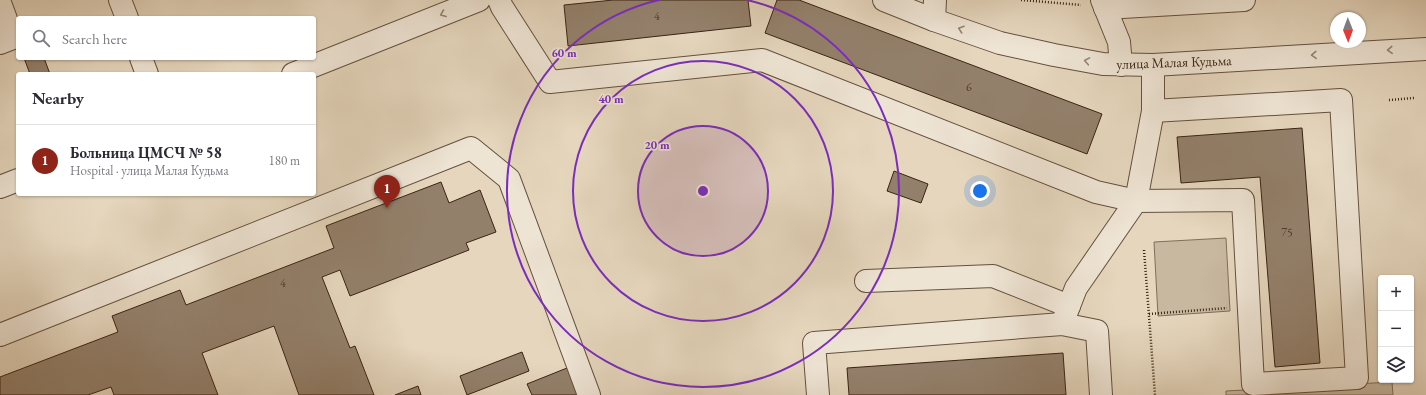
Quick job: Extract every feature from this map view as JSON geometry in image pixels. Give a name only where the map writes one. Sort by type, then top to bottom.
[{"type":"street","points":[[120,0],[126,16]]},
{"type":"street","points":[[498,0],[550,82],[762,60],[1096,192],[1136,201],[1243,200],[1253,384],[1357,378],[1341,100],[1153,111]]},
{"type":"street","name":"улица Малая Кудьма","points":[[884,0],[935,10],[1000,43],[1103,64],[1153,65],[1426,49]]},
{"type":"street","points":[[1121,65],[1119,42],[1104,4],[1244,0]]},
{"type":"street","points":[[298,72],[475,1]]},
{"type":"street","points":[[0,2],[13,38],[0,43]]},
{"type":"street","points":[[142,60],[146,72]]},
{"type":"street","points":[[1066,315],[1076,288],[1136,201],[1153,111],[1153,65]]},
{"type":"street","points":[[0,334],[471,148],[509,179],[589,395]]},
{"type":"street","points":[[0,187],[16,181]]},
{"type":"street","points":[[866,281],[993,276],[1097,332],[1101,395]]},
{"type":"street","points":[[818,395],[814,343],[1066,315]]},
{"type":"path","points":[[1021,0],[1104,4]]},
{"type":"path","points":[[1389,100],[1414,98]]},
{"type":"path","points":[[1144,250],[1155,395]]},
{"type":"path","points":[[1149,314],[1249,307]]},
{"type":"shaded area","points":[[1226,238],[1230,311],[1158,316],[1154,242]]},
{"type":"shaded area","points":[[1392,383],[1393,395],[1226,395],[1226,391]]},
{"type":"building","points":[[613,0],[748,0],[751,26],[568,46],[564,5]]},
{"type":"building","points":[[777,0],[799,0],[1102,114],[1087,154],[765,33]]},
{"type":"building","points":[[25,60],[45,60],[49,72],[29,72]]},
{"type":"building","points":[[1302,128],[1320,363],[1275,367],[1260,177],[1181,183],[1177,137]]},
{"type":"building","points":[[894,171],[928,184],[921,203],[887,191]]},
{"type":"building","points":[[441,182],[449,203],[480,190],[496,232],[466,243],[469,250],[350,296],[340,270],[322,277],[350,348],[355,346],[374,395],[299,395],[274,326],[202,353],[218,395],[114,395],[111,387],[88,395],[0,395],[0,377],[118,332],[112,316],[180,290],[186,305],[334,248],[326,226]]},
{"type":"building","points":[[522,352],[529,371],[467,395],[460,376]]},
{"type":"building","points":[[1063,353],[1066,395],[849,395],[847,368]]},
{"type":"building","points":[[572,366],[584,395],[532,395],[527,384]]},
{"type":"building","points":[[418,386],[421,395],[395,395]]},
{"type":"place","name":"Больница ЦМСЧ № 58","points":[[387,208]]}]
